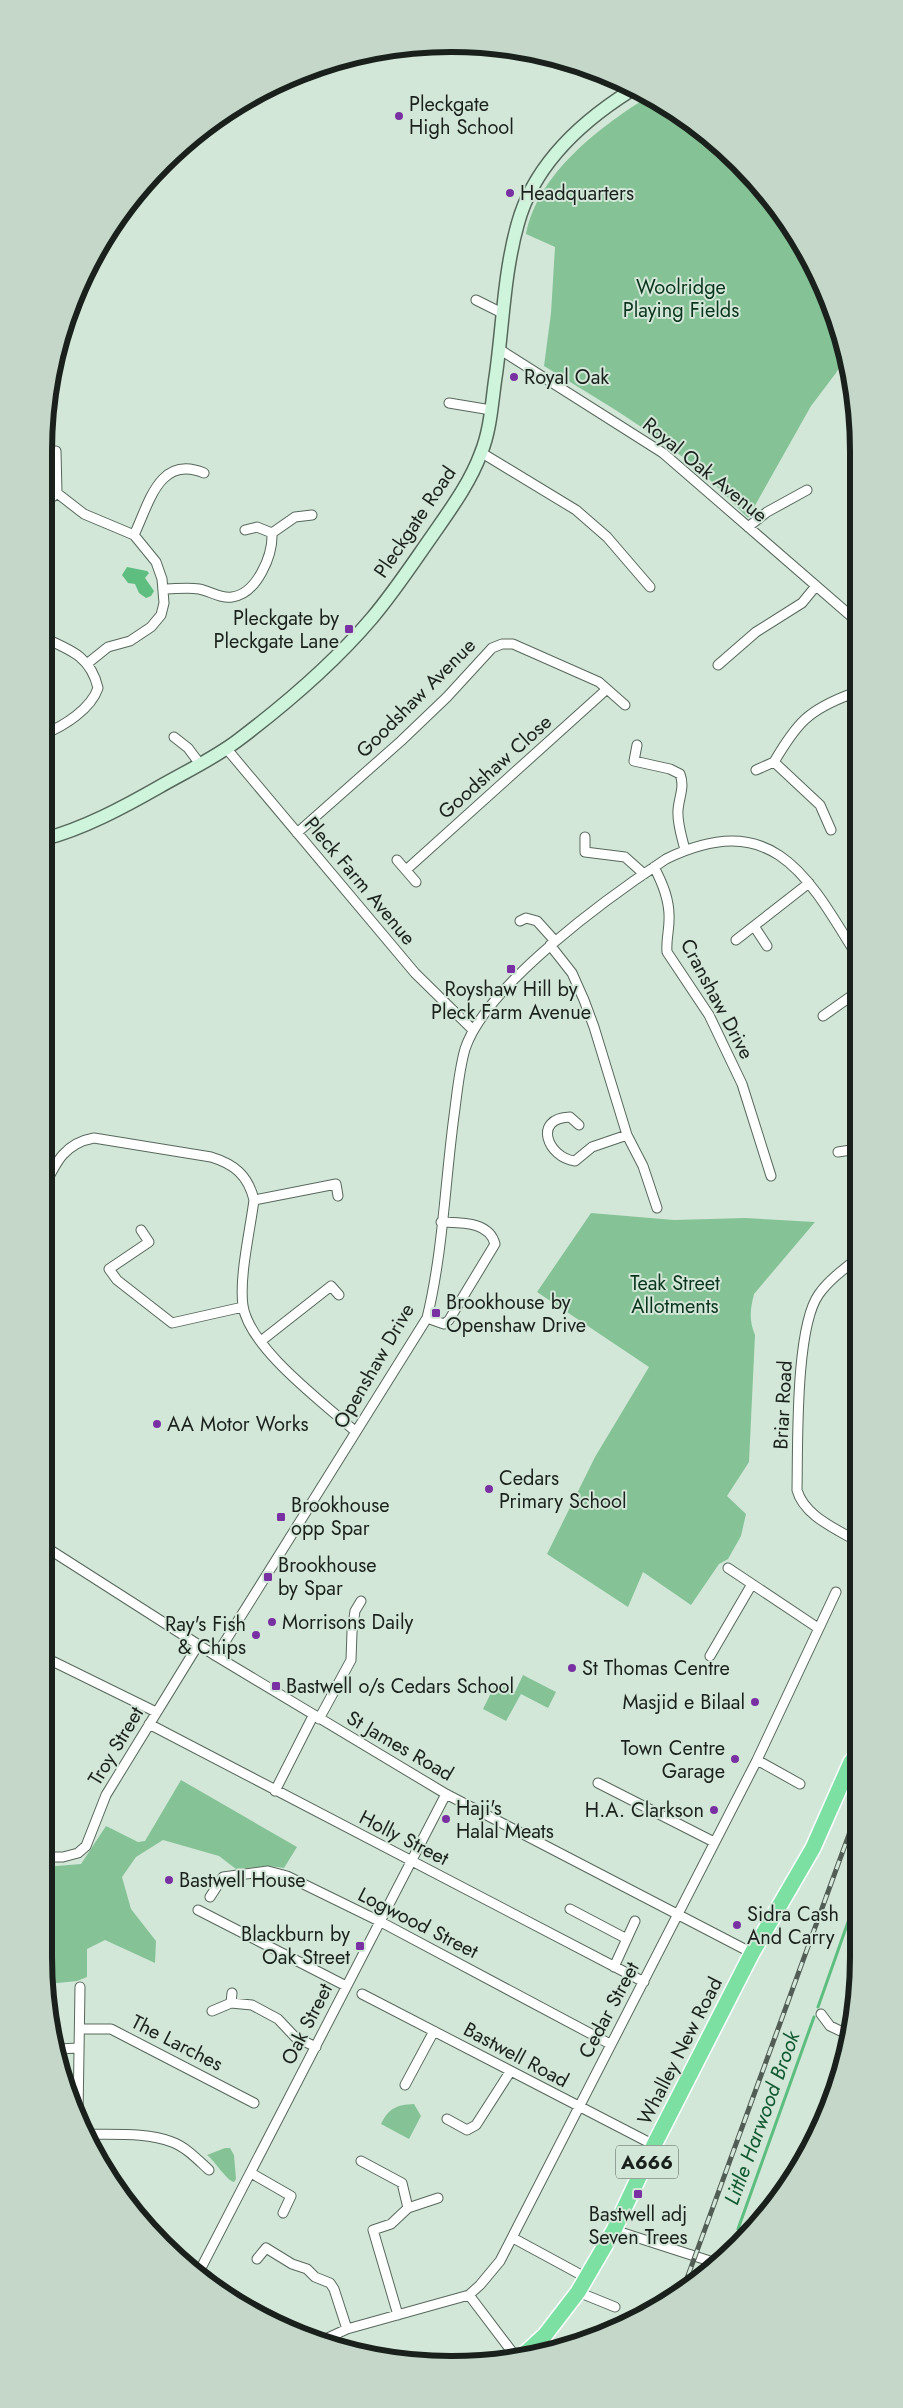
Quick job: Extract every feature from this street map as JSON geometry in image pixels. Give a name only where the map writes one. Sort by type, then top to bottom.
[{"type":"highway","name":"Whalley New Road","points":[[532,2347],[545,2335],[578,2292],[614,2230],[654,2145],[752,1953],[813,1848],[850,1764]]},
{"type":"main road","name":"Pleckgate Road","points":[[52,836],[69,831],[139,799],[226,748],[296,694],[336,657],[373,617],[459,496],[482,452],[491,410],[502,313],[518,223],[535,184],[556,152],[570,136],[605,106],[626,93]]},
{"type":"street","points":[[476,300],[502,313]]},
{"type":"street","name":"Royal Oak Avenue","points":[[499,349],[663,453],[816,586],[850,611]]},
{"type":"street","points":[[449,403],[491,410]]},
{"type":"street","points":[[56,451],[57,493]]},
{"type":"street","points":[[482,452],[540,486],[588,519],[625,557],[650,587]]},
{"type":"street","points":[[134,536],[158,484],[164,476],[182,469],[193,469],[204,474]]},
{"type":"street","points":[[748,527],[767,512],[806,490]]},
{"type":"street","points":[[52,497],[57,493]]},
{"type":"street","points":[[57,493],[84,514],[134,536],[156,562],[164,589],[161,615],[151,627],[130,641],[108,647],[88,663]]},
{"type":"street","points":[[272,533],[295,516],[312,515]]},
{"type":"street","points":[[245,530],[257,528],[272,533]]},
{"type":"street","points":[[164,589],[198,589],[227,597],[241,594],[261,573],[271,555],[272,533]]},
{"type":"street","points":[[718,665],[756,632],[802,603],[816,586]]},
{"type":"street","points":[[52,641],[67,648],[88,663],[98,688],[95,698],[52,731]]},
{"type":"street","name":"Goodshaw Avenue","points":[[297,833],[401,741],[447,697],[492,648],[502,644],[512,644],[578,672],[607,689],[625,704]]},
{"type":"street","name":"Goodshaw Close","points":[[406,870],[607,689]]},
{"type":"street","points":[[756,770],[774,762],[802,720],[818,708],[850,695]]},
{"type":"street","points":[[174,737],[188,748],[200,764]]},
{"type":"street","points":[[637,745],[634,761],[670,769],[680,774],[683,782],[678,808],[678,822],[685,850]]},
{"type":"street","name":"Pleck Farm Avenue","points":[[226,748],[415,974],[473,1030]]},
{"type":"street","points":[[774,762],[820,805],[831,830]]},
{"type":"street","points":[[585,837],[584,852],[626,857],[644,874]]},
{"type":"street","name":"Openshaw Drive","points":[[216,1656],[427,1318],[435,1285],[441,1222],[465,1049],[473,1030],[510,986],[553,943],[654,867],[685,850],[728,840],[756,843],[777,852],[809,883],[850,944]]},
{"type":"street","points":[[397,860],[416,882]]},
{"type":"street","name":"Cranshaw Drive","points":[[654,867],[668,901],[670,921],[666,942],[667,952],[709,1015],[738,1076],[771,1176]]},
{"type":"street","points":[[736,940],[809,883]]},
{"type":"street","points":[[520,922],[526,918],[537,921],[572,973],[587,1009],[627,1135],[643,1166],[657,1208]]},
{"type":"street","points":[[754,926],[767,946]]},
{"type":"street","points":[[823,1016],[850,997]]},
{"type":"street","points":[[579,1125],[570,1117],[562,1117],[554,1119],[548,1127],[549,1143],[566,1160],[575,1161],[592,1147],[627,1135]]},
{"type":"street","points":[[52,1172],[62,1154],[78,1142],[94,1138],[225,1161],[241,1172],[251,1187],[254,1200],[242,1290],[243,1307],[247,1321],[277,1362],[356,1432]]},
{"type":"street","points":[[838,1152],[850,1150]]},
{"type":"street","points":[[254,1200],[336,1184],[338,1196]]},
{"type":"street","points":[[427,1318],[444,1324],[449,1320],[496,1244],[493,1236],[482,1227],[441,1222]]},
{"type":"street","points":[[141,1230],[149,1242],[109,1269],[117,1280],[172,1323],[243,1307]]},
{"type":"street","name":"Briar Road","points":[[850,1265],[836,1276],[818,1296],[808,1320],[801,1360],[797,1490],[800,1500],[810,1511],[850,1537]]},
{"type":"street","points":[[261,1341],[331,1286],[339,1295]]},
{"type":"street","name":"St James Road","points":[[52,1551],[316,1718],[446,1794],[752,1953]]},
{"type":"street","points":[[728,1568],[818,1628]]},
{"type":"street","points":[[710,1656],[752,1584]]},
{"type":"street","name":"Cedar Street","points":[[329,2336],[347,2329],[469,2295],[500,2261],[757,1760],[836,1592]]},
{"type":"street","points":[[275,1792],[351,1660],[355,1611],[361,1601]]},
{"type":"street","name":"Troy Street","points":[[52,1857],[78,1853],[86,1846],[106,1795],[198,1645]]},
{"type":"street","points":[[52,1661],[156,1712]]},
{"type":"street","name":"Holly Street","points":[[149,1724],[275,1792],[644,1982]]},
{"type":"street","points":[[757,1760],[800,1784]]},
{"type":"street","points":[[598,1784],[714,1842]]},
{"type":"street","name":"Oak Street","points":[[202,2267],[446,1794]]},
{"type":"street","name":"Logwood Street","points":[[210,1897],[223,1877],[268,1872],[287,1876],[381,1922],[610,2044]]},
{"type":"street","points":[[570,1909],[627,1939]]},
{"type":"street","points":[[198,1910],[346,1986]]},
{"type":"street","points":[[614,1967],[635,1921]]},
{"type":"street","points":[[78,2096],[80,1987]]},
{"type":"street","points":[[230,2003],[232,1993]]},
{"type":"street","name":"Bastwell Road","points":[[362,1994],[579,2108],[654,2145]]},
{"type":"street","points":[[212,2011],[230,2003],[252,2005],[278,2019],[295,2037],[316,2047]]},
{"type":"street","points":[[821,2014],[830,2026],[843,2032]]},
{"type":"street","name":"The Larches","points":[[80,2029],[111,2029],[254,2103]]},
{"type":"street","points":[[405,2085],[434,2031]]},
{"type":"street","points":[[63,2049],[78,2048]]},
{"type":"street","points":[[447,2119],[467,2130],[476,2125],[510,2072]]},
{"type":"street","points":[[95,2134],[142,2137],[172,2142],[186,2150],[209,2170]]},
{"type":"street","points":[[361,2161],[402,2183],[408,2208]]},
{"type":"street","points":[[251,2173],[291,2196],[283,2213]]},
{"type":"street","points":[[398,2315],[373,2230],[391,2224],[408,2208],[438,2198]]},
{"type":"street","points":[[614,2230],[709,2261]]},
{"type":"street","points":[[513,2238],[585,2277]]},
{"type":"street","points":[[257,2259],[266,2248],[330,2283],[334,2289],[347,2329]]},
{"type":"street","points":[[578,2292],[615,2307]]},
{"type":"street","points":[[469,2295],[511,2351]]},
{"type":"green space","name":"Woolridge Playing Fields","points":[[641,101],[651,106],[694,135],[715,152],[751,188],[768,209],[797,252],[820,299],[837,348],[841,365],[811,406],[748,518],[710,480],[651,433],[544,366],[551,313],[555,247],[526,234],[533,212],[543,192],[556,173],[572,155],[627,110]]},
{"type":"green space","name":"Teak Street Allotments","points":[[591,1213],[674,1220],[745,1218],[815,1222],[754,1294],[751,1315],[755,1335],[749,1462],[727,1496],[746,1514],[741,1536],[728,1559],[719,1564],[691,1605],[643,1572],[628,1607],[547,1554],[595,1457],[649,1367],[537,1292]]},
{"type":"green space","points":[[523,1675],[556,1692],[548,1708],[521,1694],[506,1721],[483,1709],[496,1683],[515,1692]]},
{"type":"green space","points":[[181,1780],[297,1847],[284,1868],[269,1866],[236,1869],[219,1856],[163,1840],[136,1857],[122,1877],[131,1909],[156,1941],[155,1963],[105,1940],[87,1949],[87,1977],[77,1981],[53,1983],[52,1866],[81,1864],[106,1826],[138,1842],[145,1841]]},
{"type":"green space","points":[[414,2104],[421,2116],[409,2139],[381,2124],[387,2114],[394,2108]]},
{"type":"green space","points":[[230,2148],[234,2155],[236,2179],[234,2182],[207,2155]]},
{"type":"shaded area","points":[[127,567],[149,573],[145,578],[154,591],[151,596],[146,598],[139,593],[135,584],[128,583],[122,575]]},
{"type":"waterway","name":"Little Harwood Brook","points":[[818,2007],[850,1916]]},
{"type":"waterway","name":"Little Harwood Brook","points":[[738,2229],[814,2017]]},
{"type":"railway","points":[[687,2278],[850,1832]]},
{"type":"place","name":"Pleckgate High School","points":[[399,116]]},
{"type":"place","name":"Headquarters","points":[[510,193]]},
{"type":"place","name":"Royal Oak","points":[[514,377]]},
{"type":"place","name":"Pleckgate by Pleckgate Lane","points":[[349,629]]},
{"type":"place","name":"Royshaw Hill by Pleck Farm Avenue","points":[[511,969]]},
{"type":"place","name":"Brookhouse by Openshaw Drive","points":[[436,1313]]},
{"type":"place","name":"AA Motor Works","points":[[157,1424]]},
{"type":"place","name":"Cedars Primary School","points":[[489,1489]]},
{"type":"place","name":"Brookhouse opp Spar","points":[[281,1517]]},
{"type":"place","name":"Brookhouse by Spar","points":[[268,1577]]},
{"type":"place","name":"Morrisons Daily","points":[[272,1622]]},
{"type":"place","name":"Ray's Fish & Chips","points":[[256,1635]]},
{"type":"place","name":"St Thomas Centre","points":[[572,1668]]},
{"type":"place","name":"Bastwell o/s Cedars School","points":[[276,1686]]},
{"type":"place","name":"Masjid e Bilaal","points":[[755,1702]]},
{"type":"place","name":"Town Centre Garage","points":[[735,1759]]},
{"type":"place","name":"H.A. Clarkson","points":[[714,1810]]},
{"type":"place","name":"Haji's Halal Meats","points":[[446,1819]]},
{"type":"place","name":"Bastwell House","points":[[169,1880]]},
{"type":"place","name":"Sidra Cash And Carry","points":[[737,1925]]},
{"type":"place","name":"Blackburn by Oak Street","points":[[360,1946]]},
{"type":"place","name":"Bastwell adj Seven Trees","points":[[638,2194]]}]
